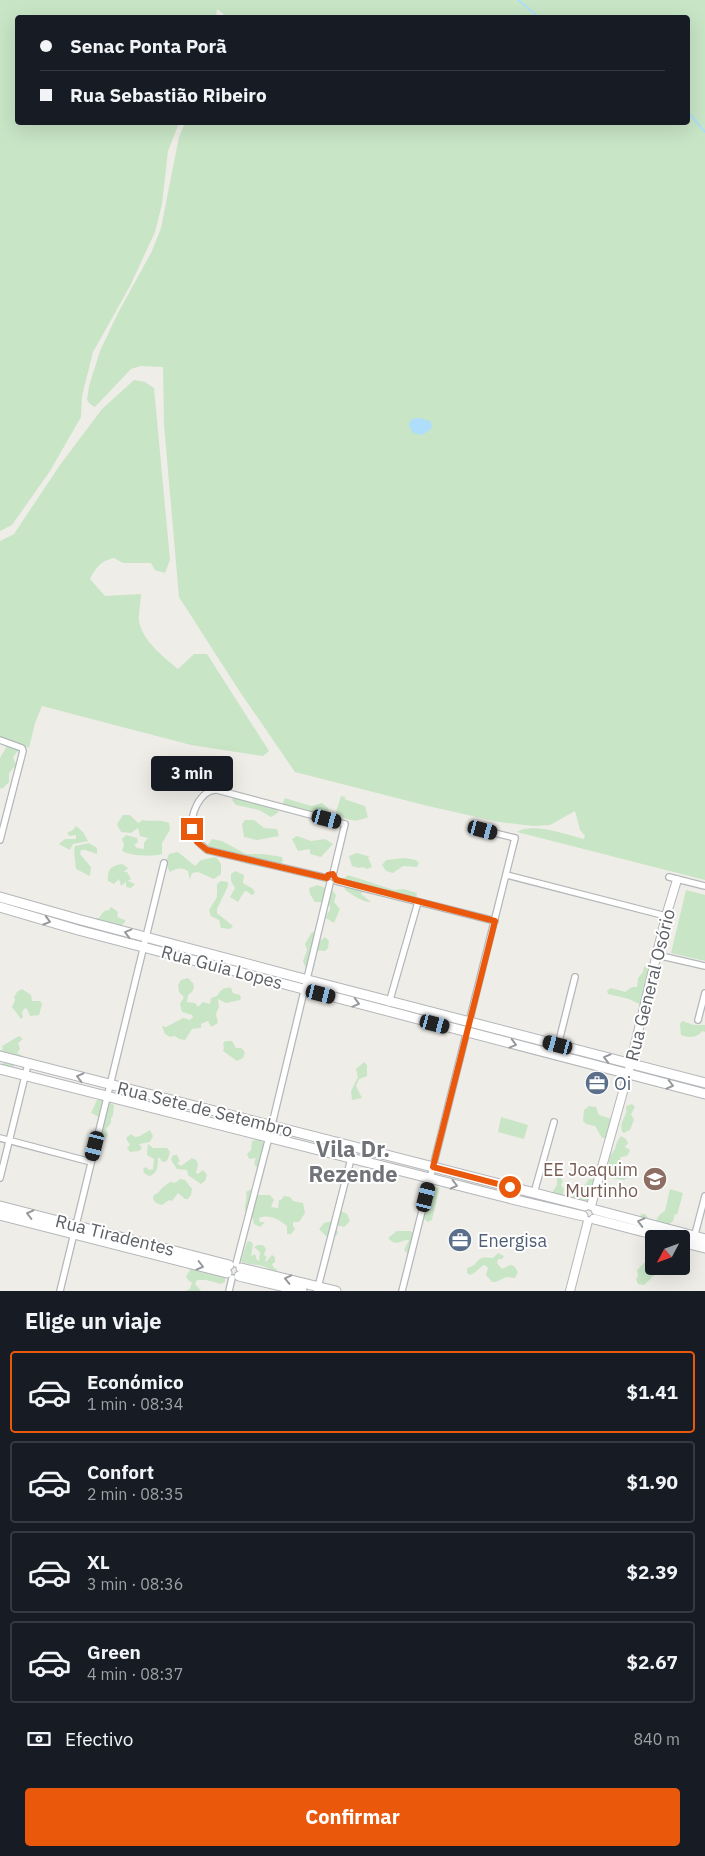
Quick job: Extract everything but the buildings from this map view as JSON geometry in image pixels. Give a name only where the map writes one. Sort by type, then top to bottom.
[{"type":"main road","name":"Rua Guia Lopes","points":[[0,897],[147,938],[386,1011],[558,1045],[705,1083]]},
{"type":"main road","name":"Rua Guia Lopes","points":[[0,907],[145,947],[306,985],[390,1001],[468,1027],[628,1074],[705,1094]]},
{"type":"main road","name":"Rua Sete de Setembro","points":[[0,1056],[534,1193],[645,1231]]},
{"type":"main road","name":"Rua Sete de Setembro","points":[[0,1069],[508,1198],[590,1213],[694,1240],[705,1248]]},
{"type":"main road","points":[[508,1198],[510,1187]]},
{"type":"main road","name":"Rua Tiradentes","points":[[0,1206],[74,1230]]},
{"type":"main road","name":"Rua Tiradentes","points":[[0,1215],[74,1230],[234,1271],[302,1291]]},
{"type":"main road","name":"Rua Sete de Setembro","points":[[690,1241],[705,1239]]},
{"type":"main road","name":"Rua Tiradentes","points":[[234,1271],[336,1291]]},
{"type":"street","points":[[0,740],[18,745],[23,751],[0,840]]},
{"type":"street","points":[[229,1291],[272,1126],[331,879],[345,824],[217,790],[208,791],[202,796],[194,811],[192,829],[197,842],[207,850],[331,879],[495,921]]},
{"type":"street","points":[[402,1291],[515,838],[483,830]]},
{"type":"street","points":[[60,1291],[164,863]]},
{"type":"street","points":[[507,875],[666,916]]},
{"type":"street","points":[[673,878],[705,886]]},
{"type":"street","name":"Rua General Osório","points":[[570,1291],[628,1074],[666,916],[673,878]]},
{"type":"street","points":[[386,1011],[418,902]]},
{"type":"street","points":[[657,955],[705,966]]},
{"type":"street","points":[[558,1045],[575,978]]},
{"type":"street","points":[[698,1020],[705,992]]},
{"type":"street","points":[[0,1178],[28,1064]]},
{"type":"street","points":[[534,1193],[554,1122]]},
{"type":"street","points":[[0,1138],[91,1162]]},
{"type":"street","points":[[317,1288],[354,1147]]},
{"type":"street","points":[[694,1240],[705,1196]]},
{"type":"green space","points":[[0,0],[705,0],[705,880],[517,832],[532,828],[560,832],[584,839],[585,836],[580,830],[575,811],[550,825],[533,826],[499,822],[295,772],[238,689],[179,597],[164,425],[163,367],[141,366],[131,369],[95,407],[87,400],[89,386],[100,351],[118,313],[152,251],[161,228],[179,137],[184,125],[690,125],[690,15],[224,15],[217,9],[216,15],[15,15],[15,125],[178,125],[168,151],[162,204],[155,232],[130,286],[93,352],[82,396],[81,417],[50,471],[12,525],[0,531]]},
{"type":"green space","points":[[134,380],[145,382],[154,388],[170,560],[165,573],[155,570],[151,563],[123,563],[114,558],[99,565],[90,579],[105,596],[141,594],[139,621],[141,629],[149,642],[178,669],[194,654],[207,654],[269,751],[263,756],[191,745],[42,706],[35,723],[29,748],[16,744],[18,751],[13,757],[16,765],[9,773],[9,782],[2,789],[0,788],[0,758],[8,744],[0,740],[0,541],[14,534],[60,465],[102,409]]},
{"type":"green space","points":[[235,794],[274,807],[279,812],[271,817],[259,810],[236,805],[232,800]]},
{"type":"green space","points":[[341,796],[346,797],[344,799],[365,806],[368,817],[355,820],[347,819],[336,812]]},
{"type":"green space","points":[[285,798],[311,806],[322,803],[328,808],[329,813],[326,817],[282,805]]},
{"type":"green space","points":[[123,815],[130,815],[138,823],[143,820],[169,823],[170,830],[162,843],[162,854],[142,856],[122,851],[124,845],[122,839],[126,835],[137,838],[138,842],[134,845],[137,848],[144,849],[144,843],[148,838],[140,836],[138,828],[131,833],[121,832],[117,824]]},
{"type":"green space","points":[[245,820],[254,820],[264,828],[277,829],[279,836],[257,840],[244,837],[242,824]]},
{"type":"green space","points":[[76,826],[83,832],[88,841],[73,844],[70,850],[59,844],[65,839],[76,839],[76,835],[70,836],[67,833]]},
{"type":"green space","points":[[297,836],[311,841],[325,839],[333,844],[321,857],[310,854],[310,849],[298,851],[292,839]]},
{"type":"green space","points":[[212,839],[222,841],[246,854],[282,857],[283,861],[271,868],[242,862],[207,850],[207,846]]},
{"type":"green space","points":[[89,843],[97,848],[97,854],[81,850],[80,854],[91,867],[90,876],[76,869],[74,850],[75,846]]},
{"type":"green space","points":[[178,852],[195,866],[201,860],[216,857],[221,864],[221,874],[214,879],[198,872],[192,873],[190,880],[188,871],[184,869],[170,872],[167,865],[168,856]]},
{"type":"green space","points":[[357,853],[371,857],[368,857],[372,867],[367,869],[352,866],[349,856]]},
{"type":"green space","points":[[405,858],[416,860],[419,863],[417,867],[403,866],[393,873],[386,871],[382,865],[386,860]]},
{"type":"green space","points":[[122,864],[128,868],[124,872],[127,872],[131,879],[128,881],[135,884],[131,888],[126,887],[126,882],[121,886],[119,879],[114,884],[108,881],[110,869]]},
{"type":"green space","points":[[235,871],[244,875],[243,883],[253,889],[255,893],[252,895],[246,891],[244,892],[238,902],[230,897],[235,888],[231,881],[231,874]]},
{"type":"green space","points":[[348,875],[394,890],[403,889],[417,893],[416,900],[410,903],[380,892],[367,892],[361,894],[371,902],[365,901],[345,890],[343,879]]},
{"type":"green space","points":[[221,881],[228,882],[228,886],[217,909],[217,913],[233,926],[230,929],[221,928],[219,920],[211,916],[209,910],[217,897],[217,884]]},
{"type":"green space","points":[[318,885],[333,891],[336,895],[334,902],[340,909],[334,923],[326,918],[330,906],[325,902],[315,902],[310,894],[309,888]]},
{"type":"green space","points":[[686,890],[705,895],[705,961],[671,953]]},
{"type":"green space","points":[[111,907],[118,912],[117,917],[125,920],[125,922],[122,925],[101,931],[90,918],[99,918],[104,911],[109,910]]},
{"type":"green space","points":[[312,932],[315,932],[320,941],[325,937],[329,941],[328,948],[325,951],[314,950],[312,956],[315,966],[306,968],[303,961],[307,950],[305,944]]},
{"type":"green space","points":[[650,962],[654,965],[657,979],[655,984],[649,988],[643,1006],[629,999],[608,994],[607,991],[611,988],[625,992],[632,987],[637,987],[638,978],[643,972],[644,967]]},
{"type":"green space","points":[[188,978],[194,987],[188,995],[187,1002],[195,1003],[198,1007],[203,1002],[210,1004],[211,998],[217,996],[226,988],[231,988],[233,993],[240,995],[241,998],[240,1000],[226,1003],[218,999],[219,1007],[216,1014],[218,1023],[211,1027],[208,1021],[201,1024],[201,1028],[192,1029],[185,1040],[165,1034],[162,1026],[166,1027],[183,1018],[190,1020],[193,1017],[182,1012],[180,1004],[184,997],[179,992],[178,985],[181,980]]},
{"type":"green space","points":[[22,989],[31,995],[32,1001],[40,1001],[42,1004],[39,1015],[30,1016],[25,1008],[21,1019],[12,1007],[15,1000],[14,997]]},
{"type":"green space","points":[[682,1021],[694,1025],[705,1025],[705,1032],[702,1031],[693,1037],[681,1035],[680,1024]]},
{"type":"green space","points":[[19,1036],[23,1039],[18,1043],[20,1049],[17,1053],[29,1059],[12,1062],[13,1068],[1,1066],[6,1062],[0,1056],[0,1050],[3,1050],[2,1046]]},
{"type":"green space","points":[[225,1041],[232,1041],[236,1048],[241,1048],[245,1052],[243,1058],[237,1061],[223,1051]]},
{"type":"green space","points":[[364,1062],[367,1065],[367,1076],[359,1079],[356,1086],[362,1098],[352,1100],[351,1091],[358,1077],[356,1069]]},
{"type":"green space","points":[[100,1098],[114,1105],[111,1123],[106,1129],[108,1135],[104,1139],[102,1137],[103,1130],[97,1124],[99,1117],[91,1113],[97,1100]]},
{"type":"green space","points":[[632,1104],[635,1107],[631,1114],[634,1120],[630,1130],[624,1133],[621,1126],[626,1106]]},
{"type":"green space","points":[[589,1106],[596,1107],[599,1115],[612,1119],[606,1138],[602,1138],[595,1126],[586,1124],[583,1121],[584,1110]]},
{"type":"green space","points":[[501,1117],[528,1125],[524,1139],[498,1132]]},
{"type":"green space","points":[[150,1130],[153,1136],[150,1142],[139,1144],[142,1148],[139,1151],[130,1152],[127,1148],[130,1145],[126,1138],[131,1134],[135,1137],[140,1136]]},
{"type":"green space","points":[[621,1136],[628,1143],[625,1147],[630,1150],[627,1156],[621,1157],[622,1165],[629,1164],[633,1169],[632,1174],[624,1180],[611,1178],[607,1172],[610,1156]]},
{"type":"green space","points":[[259,1139],[265,1144],[265,1147],[261,1155],[263,1159],[261,1167],[256,1167],[254,1163],[256,1158],[249,1159],[247,1154],[251,1150],[252,1141]]},
{"type":"green space","points":[[148,1144],[153,1148],[167,1148],[170,1152],[166,1161],[162,1162],[158,1158],[156,1171],[149,1176],[144,1173],[143,1169],[146,1167],[149,1170],[153,1169],[154,1159],[147,1155]]},
{"type":"green space","points":[[173,1155],[177,1155],[180,1161],[177,1163],[181,1166],[192,1158],[196,1160],[198,1164],[196,1173],[198,1174],[203,1170],[207,1175],[205,1181],[201,1184],[188,1175],[187,1170],[177,1169],[171,1160]]},
{"type":"green space","points":[[559,1176],[563,1181],[561,1185],[564,1189],[563,1195],[570,1199],[574,1189],[579,1188],[581,1191],[589,1179],[593,1179],[592,1187],[595,1200],[578,1209],[561,1207],[552,1196],[557,1185],[557,1177]]},
{"type":"green space","points":[[180,1179],[185,1180],[192,1189],[188,1199],[185,1199],[178,1193],[172,1201],[169,1200],[162,1205],[156,1203],[153,1199],[154,1195],[170,1182],[175,1183]]},
{"type":"green space","points":[[435,1187],[439,1188],[432,1220],[428,1222],[423,1218],[429,1198]]},
{"type":"green space","points":[[252,1189],[258,1195],[270,1195],[274,1200],[271,1207],[278,1208],[279,1200],[284,1196],[290,1197],[293,1201],[303,1203],[305,1213],[299,1222],[293,1222],[295,1229],[291,1234],[287,1234],[287,1226],[273,1218],[259,1218],[260,1222],[265,1222],[260,1227],[254,1224],[252,1216],[247,1216],[245,1209],[246,1192]]},
{"type":"green space","points":[[670,1189],[683,1193],[677,1215],[675,1214],[673,1221],[668,1225],[669,1230],[644,1230],[645,1225],[640,1218],[641,1214],[645,1214],[652,1222],[655,1222],[660,1214],[665,1211]]},
{"type":"green space","points":[[339,1210],[347,1214],[350,1221],[344,1227],[336,1225],[337,1235],[328,1238],[319,1229],[324,1223],[332,1221]]},
{"type":"green space","points":[[397,1231],[410,1231],[414,1233],[410,1254],[404,1250],[409,1240],[396,1243],[388,1238]]},
{"type":"green space","points":[[250,1241],[253,1244],[251,1256],[255,1254],[257,1260],[259,1261],[260,1252],[254,1247],[258,1245],[263,1245],[266,1249],[264,1255],[267,1257],[266,1262],[272,1255],[275,1257],[275,1262],[272,1264],[277,1269],[276,1272],[263,1266],[241,1261],[247,1242]]},
{"type":"green space","points":[[498,1253],[504,1256],[502,1259],[498,1259],[497,1263],[502,1269],[510,1265],[514,1266],[518,1272],[515,1278],[506,1277],[492,1282],[486,1275],[488,1268],[485,1265],[470,1275],[467,1273],[467,1268],[474,1265],[480,1259],[493,1258]]},
{"type":"green space","points":[[645,1262],[645,1275],[655,1275],[644,1285],[638,1284],[636,1279],[638,1276],[637,1270]]},
{"type":"green space","points":[[191,1268],[225,1275],[225,1282],[221,1284],[197,1280],[195,1284],[201,1291],[185,1291],[190,1289],[192,1282],[186,1277]]},
{"type":"water","points":[[419,418],[430,421],[432,425],[431,429],[422,435],[413,433],[409,426],[411,420]]},
{"type":"waterway","points":[[518,0],[536,15]]},
{"type":"waterway","points":[[690,114],[705,132]]},
{"type":"place","name":"Oi","points":[[597,1083]]},
{"type":"place","name":"EE Joaquim Murtinho","points":[[655,1179]]},
{"type":"place","name":"Energisa","points":[[460,1240]]},
{"type":"district","name":"Vila Dr. Rezende","points":[[353,1160]]},
{"type":"route","points":[[192,829],[197,842],[207,850],[327,878],[328,875],[333,874],[336,880],[495,921],[433,1167],[510,1187]]}]
